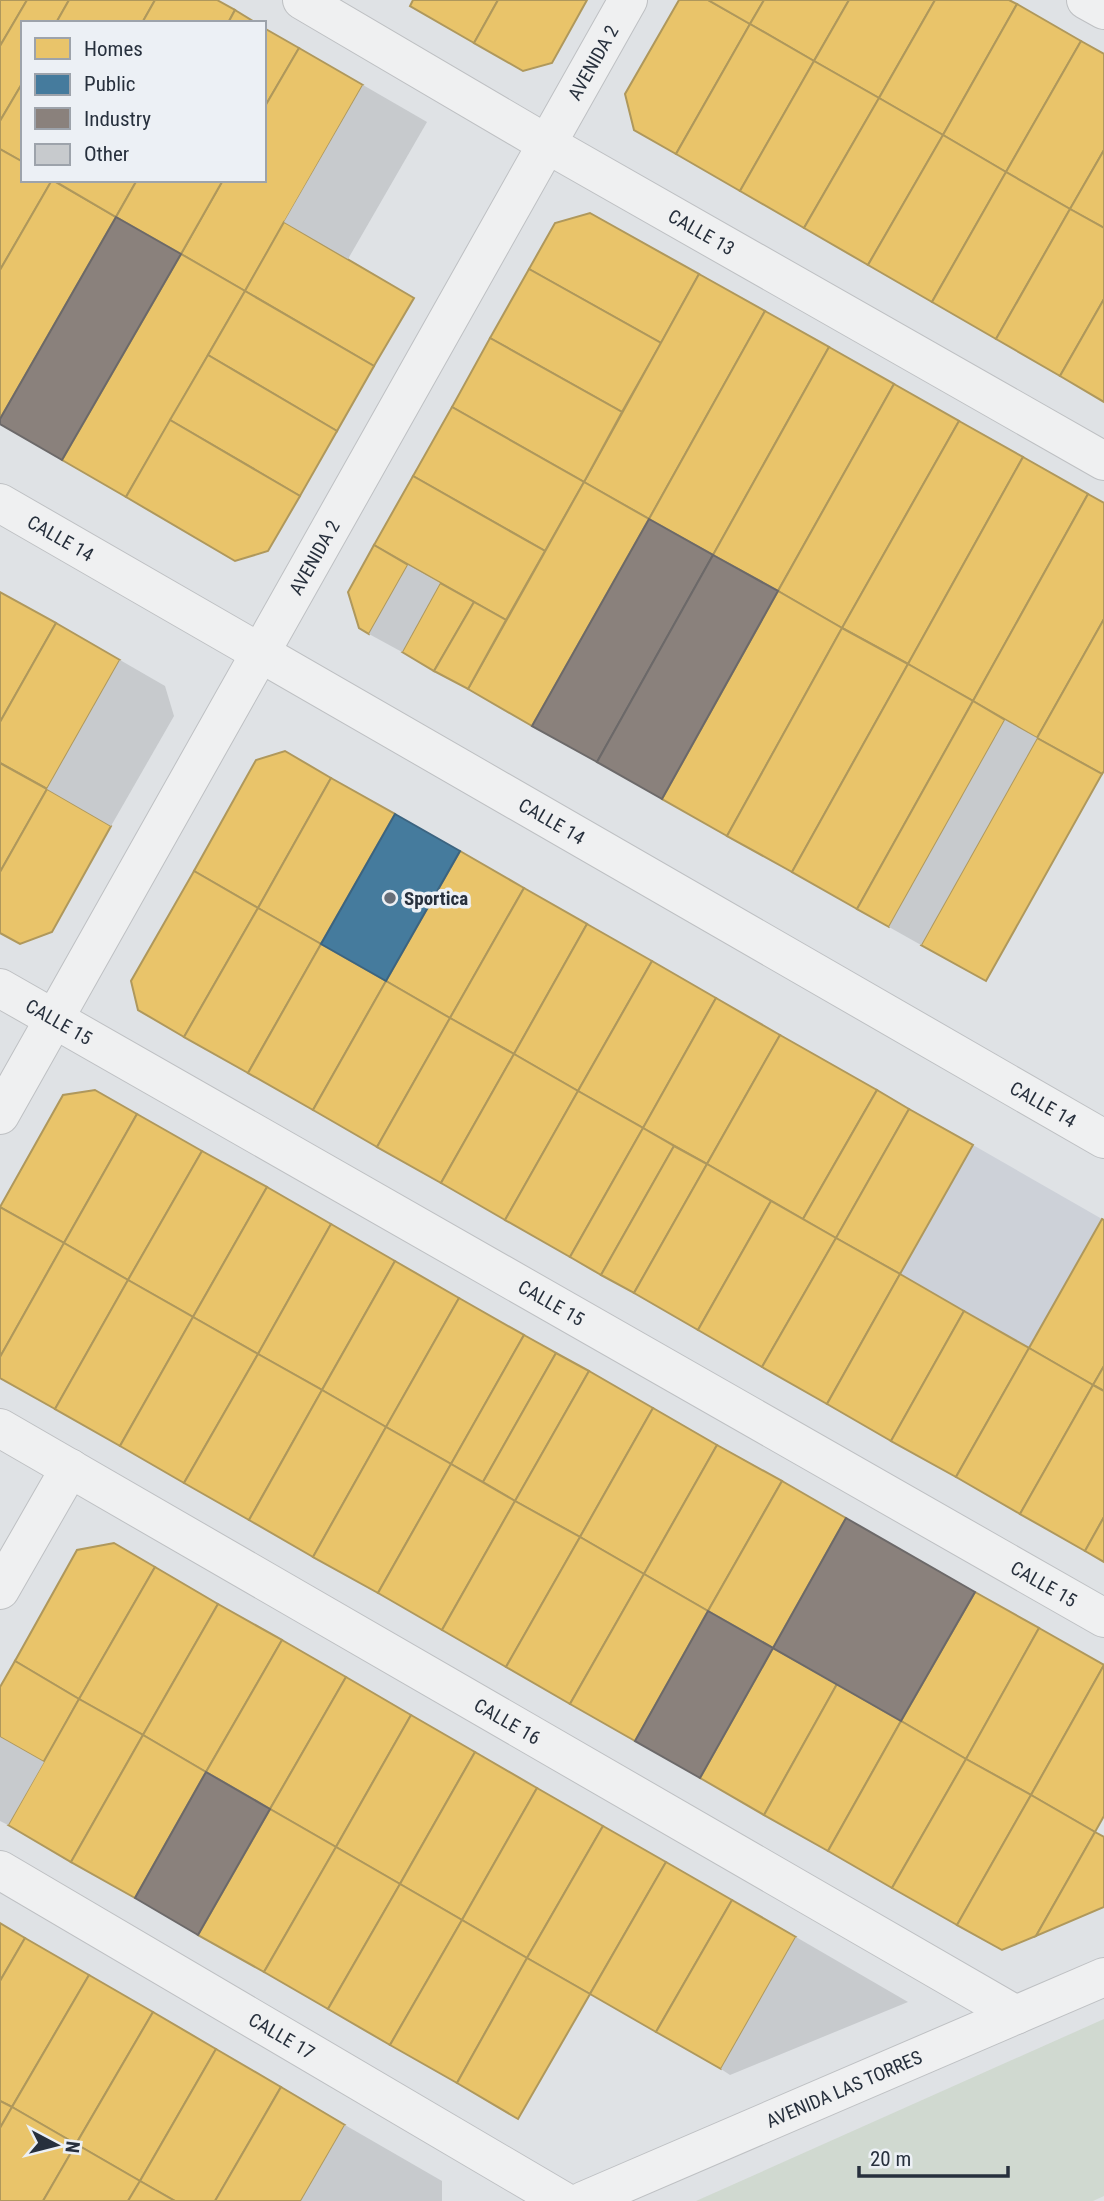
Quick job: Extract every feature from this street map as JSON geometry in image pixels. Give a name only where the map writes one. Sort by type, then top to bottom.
[{"type":"street","name":"CALLE 13","points":[[302,0],[547,144],[1104,461]]},
{"type":"street","name":"AVENIDA 2","points":[[0,1115],[628,0]]},
{"type":"street","points":[[1086,0],[1104,10]]},
{"type":"street","name":"CALLE 14","points":[[0,503],[1104,1139]]},
{"type":"street","name":"CALLE 15","points":[[0,988],[1104,1618]]},
{"type":"street","name":"CALLE 16","points":[[0,1428],[1016,2015]]},
{"type":"street","points":[[0,1590],[70,1468]]},
{"type":"street","name":"CALLE 17","points":[[0,1870],[563,2201]]},
{"type":"street","name":"AVENIDA LAS TORRES","points":[[583,2201],[1104,1977]]},
{"type":"shaded area","points":[[973,1145],[1102,1219],[1029,1348],[900,1274]]},
{"type":"shaded area","points":[[1104,2019],[1104,2196],[1093,2201],[696,2201]]},
{"type":"building: Homes","points":[[0,0],[27,0],[0,46]]},
{"type":"building: Homes","points":[[27,0],[69,0],[57,21],[21,21],[21,85],[0,121],[0,46]]},
{"type":"building: Homes","points":[[69,0],[155,0],[143,21],[57,21]]},
{"type":"building: Homes","points":[[155,0],[217,0],[235,10],[229,21],[143,21]]},
{"type":"building: Homes","points":[[413,0],[498,0],[474,43],[410,6]]},
{"type":"building: Homes","points":[[498,0],[587,0],[552,63],[523,71],[474,43]]},
{"type":"building: Homes","points":[[679,0],[708,0],[750,24],[676,154],[634,130],[625,94]]},
{"type":"building: Homes","points":[[708,0],[764,0],[750,24]]},
{"type":"building: Homes","points":[[764,0],[849,0],[814,61],[750,24]]},
{"type":"building: Homes","points":[[849,0],[935,0],[879,98],[814,61]]},
{"type":"building: Homes","points":[[935,0],[1009,0],[1017,4],[943,135],[879,98]]},
{"type":"building: Homes","points":[[1017,4],[1081,41],[1006,172],[943,135]]},
{"type":"building: Homes","points":[[235,10],[253,21],[229,21]]},
{"type":"building: Homes","points":[[750,24],[814,61],[740,191],[676,154]]},
{"type":"building: Homes","points":[[266,29],[299,48],[266,105]]},
{"type":"building: Homes","points":[[1081,41],[1104,54],[1104,150],[1070,209],[1006,172]]},
{"type":"building: Homes","points":[[299,48],[363,85],[245,291],[181,254],[222,182],[266,182],[266,105]]},
{"type":"building: Homes","points":[[814,61],[879,98],[804,228],[740,191]]},
{"type":"building: Homes","points":[[21,85],[21,161],[0,149],[0,121]]},
{"type":"building: Homes","points":[[879,98],[943,135],[868,265],[804,228]]},
{"type":"building: Homes","points":[[943,135],[1006,172],[932,302],[868,265]]},
{"type":"building: Homes","points":[[0,149],[21,161],[21,182],[51,182],[0,270]]},
{"type":"building: Homes","points":[[1104,150],[1104,228],[1070,209]]},
{"type":"building: Homes","points":[[1006,172],[1070,209],[996,339],[932,302]]},
{"type":"building: Homes","points":[[51,182],[55,182],[116,217],[0,419],[0,270]]},
{"type":"building: Homes","points":[[56,182],[136,182],[116,217]]},
{"type":"building: Homes","points":[[136,182],[222,182],[181,254],[116,217]]},
{"type":"building: Homes","points":[[1070,209],[1104,228],[1104,299],[1060,376],[996,339]]},
{"type":"building: Homes","points":[[590,213],[699,274],[661,343],[529,269],[555,223]]},
{"type":"building: Homes","points":[[284,222],[414,298],[374,366],[245,291]]},
{"type":"building: Homes","points":[[181,254],[245,291],[126,497],[62,460]]},
{"type":"building: Homes","points":[[529,269],[661,343],[622,412],[490,338]]},
{"type":"building: Homes","points":[[699,274],[765,311],[649,519],[584,482]]},
{"type":"building: Homes","points":[[245,291],[374,366],[337,431],[208,355]]},
{"type":"building: Homes","points":[[1104,299],[1104,402],[1060,376]]},
{"type":"building: Homes","points":[[765,311],[829,347],[713,555],[649,519]]},
{"type":"building: Homes","points":[[490,338],[622,412],[584,482],[452,407]]},
{"type":"building: Homes","points":[[829,347],[894,384],[778,591],[713,555]]},
{"type":"building: Homes","points":[[208,355],[337,431],[300,496],[170,420]]},
{"type":"building: Homes","points":[[894,384],[959,421],[842,628],[778,591]]},
{"type":"building: Homes","points":[[452,407],[584,482],[545,551],[413,476]]},
{"type":"building: Homes","points":[[170,420],[300,496],[268,551],[235,561],[126,497]]},
{"type":"building: Homes","points":[[959,421],[1023,457],[908,664],[842,628]]},
{"type":"building: Homes","points":[[1023,457],[1088,494],[973,701],[908,664]]},
{"type":"building: Homes","points":[[413,476],[545,551],[506,620],[374,545]]},
{"type":"building: Homes","points":[[584,482],[649,519],[532,726],[468,689]]},
{"type":"building: Homes","points":[[1088,494],[1104,503],[1104,619],[1037,738],[973,701]]},
{"type":"building: Homes","points":[[374,545],[408,565],[369,634],[359,628],[348,592]]},
{"type":"building: Homes","points":[[440,583],[474,602],[434,671],[402,652]]},
{"type":"building: Homes","points":[[778,591],[842,628],[727,836],[662,799]]},
{"type":"building: Homes","points":[[0,592],[56,623],[0,722]]},
{"type":"building: Homes","points":[[474,602],[506,620],[468,689],[434,671]]},
{"type":"building: Homes","points":[[1104,619],[1104,771],[1102,774],[1037,738]]},
{"type":"building: Homes","points":[[56,623],[120,660],[47,789],[0,763],[0,722]]},
{"type":"building: Homes","points":[[842,628],[908,664],[792,872],[727,836]]},
{"type":"building: Homes","points":[[908,664],[973,701],[857,909],[792,872]]},
{"type":"building: Homes","points":[[973,701],[1005,720],[889,927],[857,909]]},
{"type":"building: Homes","points":[[1037,738],[1102,774],[986,981],[921,945]]},
{"type":"building: Homes","points":[[285,751],[331,778],[258,908],[194,871],[256,760]]},
{"type":"building: Homes","points":[[0,763],[47,789],[0,872]]},
{"type":"building: Homes","points":[[331,778],[395,814],[321,944],[258,908]]},
{"type":"building: Homes","points":[[47,789],[111,826],[52,932],[20,944],[0,933],[0,872]]},
{"type":"building: Homes","points":[[460,851],[524,888],[450,1018],[386,981]]},
{"type":"building: Homes","points":[[194,871],[258,908],[184,1037],[138,1010],[131,981]]},
{"type":"building: Homes","points":[[524,888],[587,924],[514,1054],[450,1018]]},
{"type":"building: Homes","points":[[258,908],[321,944],[248,1073],[184,1037]]},
{"type":"building: Homes","points":[[587,924],[652,961],[578,1091],[514,1054]]},
{"type":"building: Homes","points":[[321,944],[386,981],[313,1110],[248,1073]]},
{"type":"building: Homes","points":[[652,961],[716,998],[643,1128],[578,1091]]},
{"type":"building: Homes","points":[[386,981],[450,1018],[377,1147],[313,1110]]},
{"type":"building: Homes","points":[[716,998],[780,1035],[707,1164],[643,1128]]},
{"type":"building: Homes","points":[[450,1018],[514,1054],[441,1183],[377,1147]]},
{"type":"building: Homes","points":[[780,1035],[877,1090],[803,1219],[707,1164]]},
{"type":"building: Homes","points":[[514,1054],[578,1091],[505,1220],[441,1183]]},
{"type":"building: Homes","points":[[95,1090],[137,1114],[64,1243],[0,1207],[63,1095]]},
{"type":"building: Homes","points":[[877,1090],[909,1109],[836,1238],[803,1219]]},
{"type":"building: Homes","points":[[578,1091],[643,1128],[570,1257],[505,1220]]},
{"type":"building: Homes","points":[[909,1109],[973,1145],[900,1274],[836,1238]]},
{"type":"building: Homes","points":[[137,1114],[202,1151],[128,1280],[64,1243]]},
{"type":"building: Homes","points":[[643,1128],[674,1146],[601,1275],[570,1257]]},
{"type":"building: Homes","points":[[674,1146],[707,1164],[634,1293],[601,1275]]},
{"type":"building: Homes","points":[[202,1151],[267,1187],[193,1317],[128,1280]]},
{"type":"building: Homes","points":[[707,1164],[771,1201],[698,1330],[634,1293]]},
{"type":"building: Homes","points":[[267,1187],[331,1224],[258,1354],[193,1317]]},
{"type":"building: Homes","points":[[771,1201],[836,1238],[762,1367],[698,1330]]},
{"type":"building: Homes","points":[[0,1207],[64,1243],[0,1357]]},
{"type":"building: Homes","points":[[1102,1219],[1104,1366],[1093,1385],[1029,1348]]},
{"type":"building: Homes","points":[[331,1224],[395,1261],[322,1390],[258,1354]]},
{"type":"building: Homes","points":[[836,1238],[900,1274],[827,1404],[762,1367]]},
{"type":"building: Homes","points":[[64,1243],[128,1280],[55,1409],[0,1378],[0,1357]]},
{"type":"building: Homes","points":[[395,1261],[459,1298],[386,1427],[322,1390]]},
{"type":"building: Homes","points":[[900,1274],[964,1311],[891,1441],[827,1404]]},
{"type":"building: Homes","points":[[128,1280],[193,1317],[120,1446],[55,1409]]},
{"type":"building: Homes","points":[[459,1298],[524,1335],[451,1464],[386,1427]]},
{"type":"building: Homes","points":[[964,1311],[1029,1348],[956,1477],[891,1441]]},
{"type":"building: Homes","points":[[193,1317],[258,1354],[184,1483],[120,1446]]},
{"type":"building: Homes","points":[[524,1335],[556,1353],[483,1482],[451,1464]]},
{"type":"building: Homes","points":[[1029,1348],[1093,1385],[1020,1514],[956,1477]]},
{"type":"building: Homes","points":[[556,1353],[589,1371],[515,1501],[483,1482]]},
{"type":"building: Homes","points":[[258,1354],[322,1390],[249,1520],[184,1483]]},
{"type":"building: Homes","points":[[1104,1366],[1104,1391],[1093,1385]]},
{"type":"building: Homes","points":[[589,1371],[653,1408],[580,1537],[515,1501]]},
{"type":"building: Homes","points":[[1093,1385],[1104,1391],[1104,1517],[1085,1551],[1020,1514]]},
{"type":"building: Homes","points":[[322,1390],[386,1427],[313,1557],[249,1520]]},
{"type":"building: Homes","points":[[653,1408],[717,1445],[644,1574],[580,1537]]},
{"type":"building: Homes","points":[[386,1427],[451,1464],[378,1593],[313,1557]]},
{"type":"building: Homes","points":[[717,1445],[782,1481],[708,1611],[644,1574]]},
{"type":"building: Homes","points":[[451,1464],[515,1501],[442,1630],[378,1593]]},
{"type":"building: Homes","points":[[782,1481],[846,1518],[773,1648],[708,1611]]},
{"type":"building: Homes","points":[[515,1501],[580,1537],[506,1667],[442,1630]]},
{"type":"building: Homes","points":[[1104,1517],[1104,1562],[1085,1551]]},
{"type":"building: Homes","points":[[580,1537],[644,1574],[570,1704],[506,1667]]},
{"type":"building: Homes","points":[[114,1543],[155,1567],[79,1699],[15,1661],[77,1550]]},
{"type":"building: Homes","points":[[155,1567],[218,1604],[143,1735],[79,1699]]},
{"type":"building: Homes","points":[[644,1574],[708,1611],[635,1741],[570,1704]]},
{"type":"building: Homes","points":[[975,1592],[1039,1628],[966,1759],[901,1721]]},
{"type":"building: Homes","points":[[218,1604],[282,1640],[206,1772],[143,1735]]},
{"type":"building: Homes","points":[[1039,1628],[1104,1665],[1031,1795],[966,1759]]},
{"type":"building: Homes","points":[[282,1640],[346,1677],[270,1809],[206,1772]]},
{"type":"building: Homes","points":[[773,1648],[837,1684],[764,1815],[700,1778]]},
{"type":"building: Homes","points":[[15,1661],[79,1699],[44,1762],[0,1737],[0,1687]]},
{"type":"building: Homes","points":[[1104,1665],[1104,1816],[1095,1832],[1031,1795]]},
{"type":"building: Homes","points":[[346,1677],[411,1715],[336,1847],[270,1809]]},
{"type":"building: Homes","points":[[837,1684],[901,1721],[828,1851],[764,1815]]},
{"type":"building: Homes","points":[[79,1699],[143,1735],[71,1862],[8,1825]]},
{"type":"building: Homes","points":[[411,1715],[475,1752],[400,1884],[336,1847]]},
{"type":"building: Homes","points":[[901,1721],[966,1759],[892,1888],[828,1851]]},
{"type":"building: Homes","points":[[143,1735],[206,1772],[135,1898],[71,1862]]},
{"type":"building: Homes","points":[[475,1752],[537,1788],[462,1920],[400,1884]]},
{"type":"building: Homes","points":[[966,1759],[1031,1795],[957,1925],[892,1888]]},
{"type":"building: Homes","points":[[537,1788],[603,1826],[527,1958],[462,1920]]},
{"type":"building: Homes","points":[[1031,1795],[1095,1832],[1036,1936],[1002,1950],[957,1925]]},
{"type":"building: Homes","points":[[270,1809],[336,1847],[264,1972],[198,1935]]},
{"type":"building: Homes","points":[[603,1826],[666,1862],[590,1994],[527,1958]]},
{"type":"building: Homes","points":[[1095,1832],[1104,1837],[1104,1907],[1036,1936]]},
{"type":"building: Homes","points":[[336,1847],[400,1884],[328,2009],[264,1972]]},
{"type":"building: Homes","points":[[666,1862],[732,1900],[656,2032],[590,1994]]},
{"type":"building: Homes","points":[[400,1884],[462,1920],[390,2045],[328,2009]]},
{"type":"building: Homes","points":[[732,1900],[796,1937],[721,2069],[656,2032]]},
{"type":"building: Homes","points":[[462,1920],[527,1958],[457,2083],[390,2045]]},
{"type":"building: Homes","points":[[0,1923],[25,1938],[0,1981]]},
{"type":"building: Homes","points":[[25,1938],[89,1975],[12,2107],[0,2101],[0,1981]]},
{"type":"building: Homes","points":[[527,1958],[590,1994],[518,2119],[457,2083]]},
{"type":"building: Homes","points":[[89,1975],[153,2012],[76,2144],[12,2107]]},
{"type":"building: Homes","points":[[153,2012],[216,2049],[140,2181],[76,2144]]},
{"type":"building: Homes","points":[[216,2049],[281,2087],[215,2201],[175,2201],[140,2181]]},
{"type":"building: Homes","points":[[281,2087],[345,2125],[301,2201],[215,2201]]},
{"type":"building: Homes","points":[[0,2101],[12,2107],[0,2128]]},
{"type":"building: Homes","points":[[12,2107],[76,2144],[43,2201],[0,2201],[0,2128]]},
{"type":"building: Homes","points":[[76,2144],[140,2181],[128,2201],[43,2201]]},
{"type":"building: Homes","points":[[140,2181],[175,2201],[128,2201]]},
{"type":"building: Public","name":"Sportica","points":[[395,814],[460,851],[386,981],[321,944]]},
{"type":"building: Industry","points":[[116,217],[181,254],[62,460],[0,424],[0,419]]},
{"type":"building: Industry","points":[[649,519],[713,555],[597,762],[532,726]]},
{"type":"building: Industry","points":[[713,555],[778,591],[662,799],[597,762]]},
{"type":"building: Industry","points":[[846,1518],[975,1592],[901,1721],[773,1648]]},
{"type":"building: Industry","points":[[708,1611],[773,1648],[700,1778],[635,1741]]},
{"type":"building: Industry","points":[[206,1772],[270,1809],[198,1935],[135,1898]]},
{"type":"building: Other","points":[[363,85],[427,122],[348,259],[284,222]]},
{"type":"building: Other","points":[[408,565],[440,583],[402,652],[369,634]]},
{"type":"building: Other","points":[[120,660],[165,686],[174,716],[111,826],[47,789]]},
{"type":"building: Other","points":[[1005,720],[1037,738],[921,945],[889,927]]},
{"type":"building: Other","points":[[0,1737],[44,1762],[8,1825],[0,1821]]},
{"type":"building: Other","points":[[796,1937],[908,2002],[730,2075],[721,2069]]},
{"type":"building: Other","points":[[345,2125],[442,2181],[442,2201],[301,2201]]},
{"type":"place","name":"Sportica","points":[[390,898]]}]
